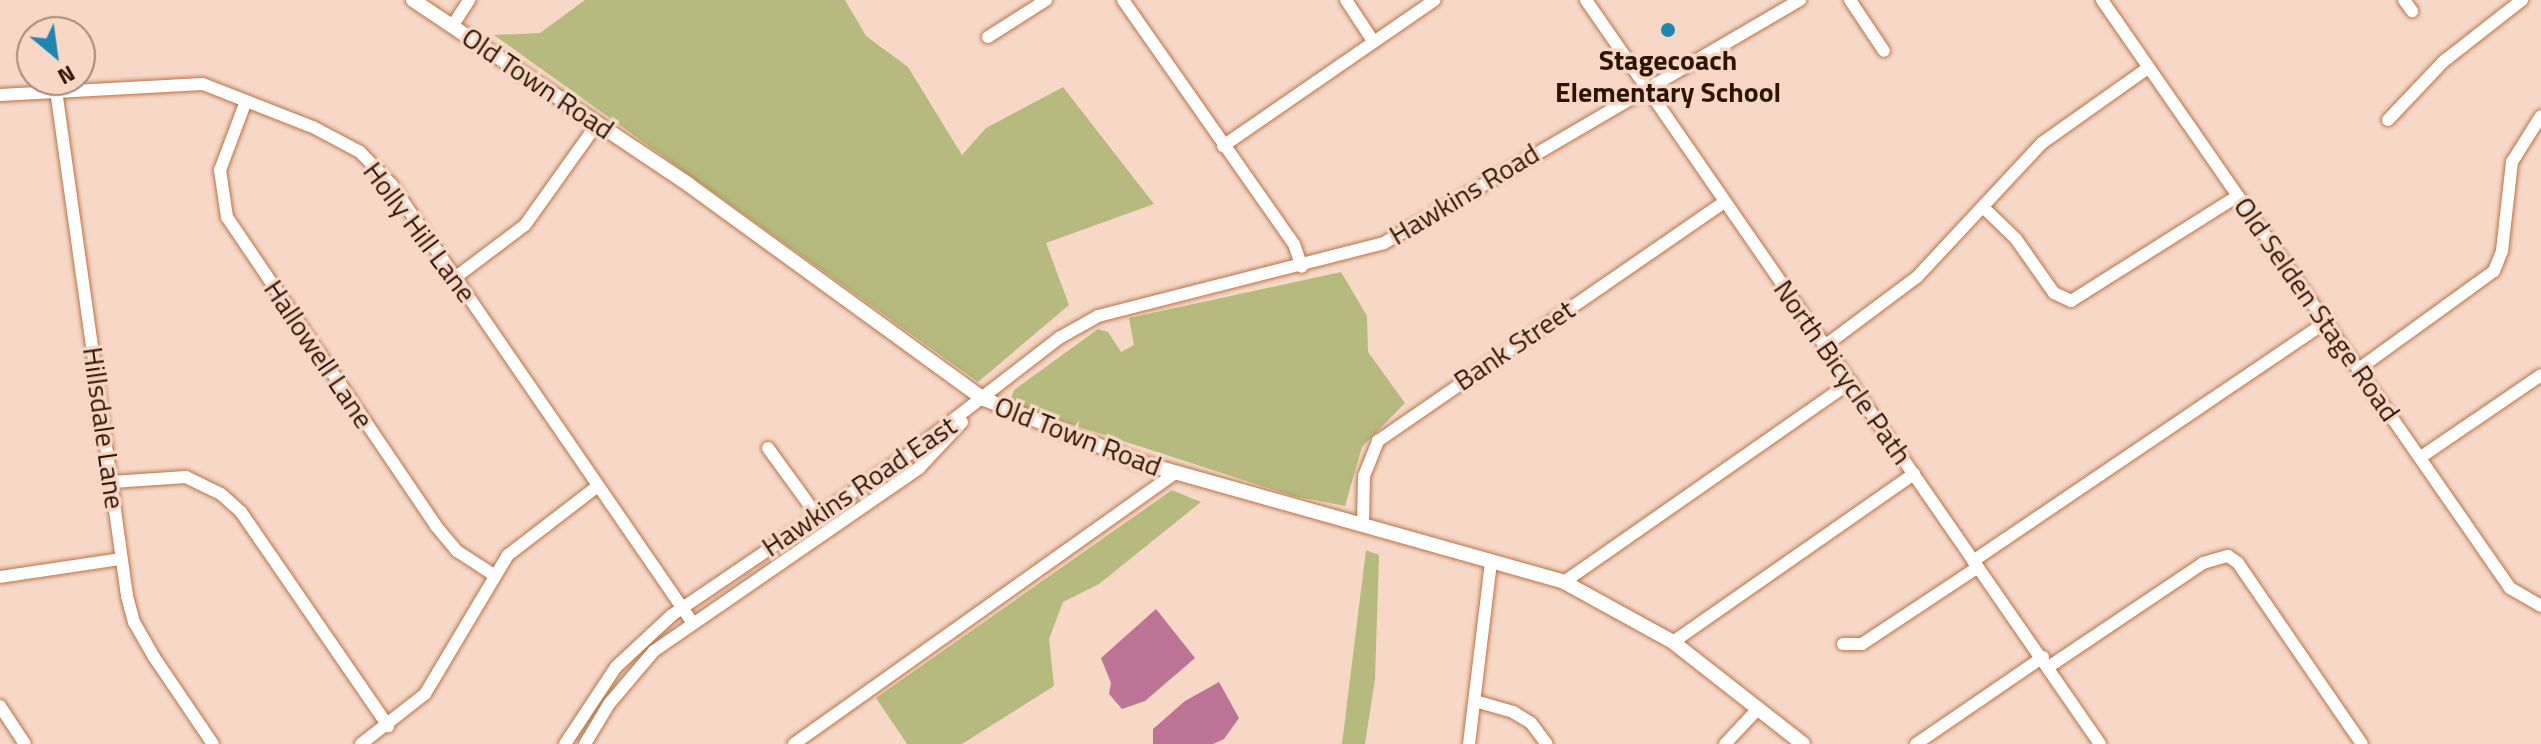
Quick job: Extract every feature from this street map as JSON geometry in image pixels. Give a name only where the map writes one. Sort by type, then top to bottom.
[{"type":"main road","name":"Old Town Road","points":[[413,0],[597,124],[984,399],[1037,425],[1176,473],[1564,582],[1673,642],[1756,711],[1803,744]]},
{"type":"street","points":[[453,25],[469,0]]},
{"type":"street","points":[[988,37],[1046,0]]},
{"type":"street","points":[[1123,0],[1294,244],[1302,267]]},
{"type":"street","points":[[1346,0],[1373,41]]},
{"type":"street","points":[[1223,146],[1435,0]]},
{"type":"street","name":"North Bicycle Path","points":[[1586,0],[1975,564],[2047,661],[2100,744]]},
{"type":"street","name":"Hawkins Road","points":[[984,399],[1059,338],[1098,316],[1302,267],[1384,243],[1570,130],[1649,90],[1800,0]]},
{"type":"street","points":[[1850,0],[1884,51]]},
{"type":"street","name":"Old Selden Stage Road","points":[[2102,0],[2510,588],[2541,606]]},
{"type":"street","points":[[2388,120],[2444,61],[2522,0]]},
{"type":"street","points":[[1826,345],[1909,284],[2042,143],[2148,68]]},
{"type":"street","name":"Holly Hill Lane","points":[[96,87],[172,82],[203,84],[313,127],[360,152],[391,184],[692,622]]},
{"type":"street","name":"Hillsdale Lane","points":[[57,96],[121,559],[134,622],[213,744]]},
{"type":"street","name":"Hallowell Lane","points":[[246,101],[220,170],[227,217],[436,526],[457,551],[494,575]]},
{"type":"street","points":[[2360,368],[2494,271],[2502,251],[2512,162],[2541,116]]},
{"type":"street","points":[[456,277],[525,225],[597,124]]},
{"type":"street","points":[[1983,207],[2016,239],[2054,293],[2071,301],[2238,196]]},
{"type":"street","name":"Bank Street","points":[[1363,524],[1364,476],[1378,441],[1724,202]]},
{"type":"street","points":[[1843,644],[1862,644],[2327,321]]},
{"type":"street","points":[[2421,457],[2541,375]]},
{"type":"street","points":[[1564,582],[1851,382]]},
{"type":"street","name":"Hawkins Road East","points":[[565,744],[616,667],[682,608],[984,399]]},
{"type":"street","name":"Hawkins Road East","points":[[585,744],[609,704],[654,651],[919,468],[984,399]]},
{"type":"street","points":[[768,448],[828,530]]},
{"type":"street","points":[[799,742],[1176,473]]},
{"type":"street","points":[[1673,642],[1914,474]]},
{"type":"street","points":[[112,482],[186,477],[231,503],[388,726]]},
{"type":"street","points":[[361,744],[388,726],[425,694],[494,575],[525,537],[598,486]]},
{"type":"street","points":[[1916,744],[2203,563],[2228,556],[2362,744]]},
{"type":"street","points":[[0,577],[121,559]]},
{"type":"street","points":[[1469,744],[1491,562]]},
{"type":"street","points":[[1475,701],[1513,712],[1531,723],[1547,744]]},
{"type":"street","points":[[0,706],[25,744]]},
{"type":"street","points":[[1725,744],[1756,711]]},
{"type":"green space","points":[[585,0],[845,0],[866,36],[908,67],[962,155],[986,128],[1063,87],[1154,204],[1046,243],[1069,305],[978,382],[494,35],[540,33]]},
{"type":"green space","points":[[1341,272],[1367,316],[1368,352],[1405,403],[1362,447],[1345,506],[1293,496],[1009,404],[1014,390],[1098,329],[1108,332],[1121,352],[1134,345],[1129,318]]},
{"type":"green space","points":[[1172,490],[1201,502],[1099,584],[1063,602],[1049,639],[1054,686],[962,744],[907,744],[876,698]]},
{"type":"green space","points":[[1366,550],[1379,555],[1375,679],[1365,744],[1342,744]]},
{"type":"shaded area","points":[[1156,609],[1195,658],[1145,701],[1122,709],[1109,694],[1111,683],[1101,658]]},
{"type":"shaded area","points":[[1219,682],[1239,718],[1224,739],[1213,744],[1153,744],[1153,729],[1185,701]]},
{"type":"place","name":"Stagecoach Elementary School","points":[[1668,30]]}]
